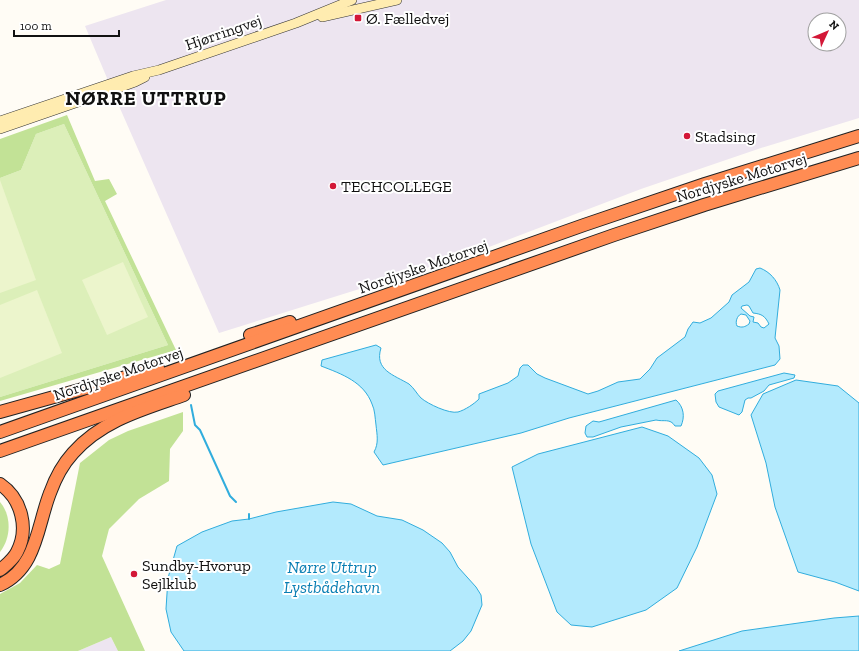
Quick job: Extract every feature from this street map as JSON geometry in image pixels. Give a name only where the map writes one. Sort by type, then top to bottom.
[{"type":"highway","name":"Nordjyske Motorvej","points":[[0,432],[591,223],[705,184],[859,136]]},
{"type":"highway","name":"Nordjyske Motorvej","points":[[0,451],[674,215],[859,158]]},
{"type":"highway","points":[[0,585],[18,573],[23,568],[30,556],[50,492],[64,465],[81,444],[103,427],[130,414],[286,358],[452,292]]},
{"type":"highway","points":[[0,412],[152,370],[274,326],[359,305]]},
{"type":"highway","points":[[0,484],[15,498],[21,510],[23,525],[22,539],[16,553],[9,563],[0,570]]},
{"type":"main road","name":"Hjørringvej","points":[[0,121],[133,76],[159,70],[296,23],[352,0]]},
{"type":"main road","name":"Hjørringvej","points":[[296,23],[397,0]]},
{"type":"main road","name":"Hjørringvej","points":[[0,129],[135,82],[159,70]]},
{"type":"shaded area","points":[[166,0],[859,0],[859,118],[761,148],[641,189],[468,255],[219,333],[85,26]]},
{"type":"shaded area","points":[[111,637],[118,651],[78,651]]},
{"type":"green space","points":[[67,115],[95,181],[109,179],[117,194],[105,201],[176,350],[0,401],[0,397],[168,345],[64,124],[36,134],[21,170],[0,178],[0,139]]},
{"type":"green space","points":[[64,124],[168,345],[0,397],[0,178],[21,170],[36,134]]},
{"type":"green space","points":[[0,180],[36,280],[0,293]]},
{"type":"green space","points":[[123,262],[148,317],[107,335],[82,280]]},
{"type":"green space","points":[[37,290],[62,353],[0,378],[0,305]]},
{"type":"green space","points":[[183,412],[183,431],[170,449],[169,481],[139,499],[109,529],[102,556],[145,651],[118,651],[111,637],[78,651],[0,651],[0,594],[20,583],[37,565],[49,569],[60,564],[80,463],[109,440],[128,431]]},
{"type":"green space","points":[[0,502],[7,514],[9,527],[4,546],[0,552]]},
{"type":"water","points":[[760,268],[770,274],[779,286],[780,290],[775,338],[779,346],[780,359],[775,365],[569,418],[521,433],[383,465],[374,452],[376,449],[377,432],[374,409],[368,396],[358,384],[337,372],[321,366],[322,360],[376,345],[381,348],[380,362],[387,371],[409,384],[421,398],[433,406],[449,412],[461,411],[479,399],[479,394],[508,383],[518,376],[520,368],[523,365],[528,365],[537,374],[545,378],[588,394],[618,382],[640,379],[650,369],[657,358],[685,337],[693,322],[700,323],[711,318],[729,302],[732,295],[749,282],[756,269]],"holes":[[[747,305],[753,313],[765,317],[769,324],[764,328],[758,323],[753,322],[754,317],[750,316],[741,308],[742,306]],[[741,314],[746,315],[750,321],[749,324],[743,327],[737,326],[736,324],[737,318]]]},
{"type":"water","points":[[784,373],[795,375],[794,378],[769,385],[764,391],[745,400],[742,412],[739,415],[719,407],[716,402],[715,394],[718,391]]},
{"type":"water","points":[[796,380],[838,386],[859,403],[859,591],[835,582],[798,572],[775,507],[766,463],[751,415],[763,394]]},
{"type":"water","points":[[676,400],[681,406],[683,412],[681,426],[675,426],[669,421],[656,420],[621,427],[593,437],[587,437],[585,433],[586,426],[593,421],[599,422]]},
{"type":"water","points":[[642,427],[668,436],[699,458],[712,475],[717,494],[697,547],[677,588],[646,610],[592,627],[571,625],[557,612],[531,544],[512,467],[538,454]]},
{"type":"water","name":"Nørre Uttrup Lystbådehavn","points":[[333,502],[351,504],[377,516],[402,520],[423,530],[442,543],[450,552],[458,567],[476,587],[481,595],[482,605],[471,631],[463,641],[450,651],[184,651],[171,632],[166,609],[168,578],[177,546],[202,532],[232,521]]},
{"type":"water","points":[[859,616],[859,651],[679,651],[742,631]]},
{"type":"waterway","points":[[191,405],[195,425],[200,430],[230,496],[236,502]]},
{"type":"waterway","points":[[249,514],[249,519]]},
{"type":"place","name":"Ø. Fælledvej","points":[[358,18]]},
{"type":"place","name":"Stadsing","points":[[687,136]]},
{"type":"place","name":"TECHCOLLEGE","points":[[333,186]]},
{"type":"place","name":"Sundby-Hvorup Sejlklub","points":[[134,574]]},
{"type":"district","name":"NØRRE UTTRUP","points":[[146,98]]}]
